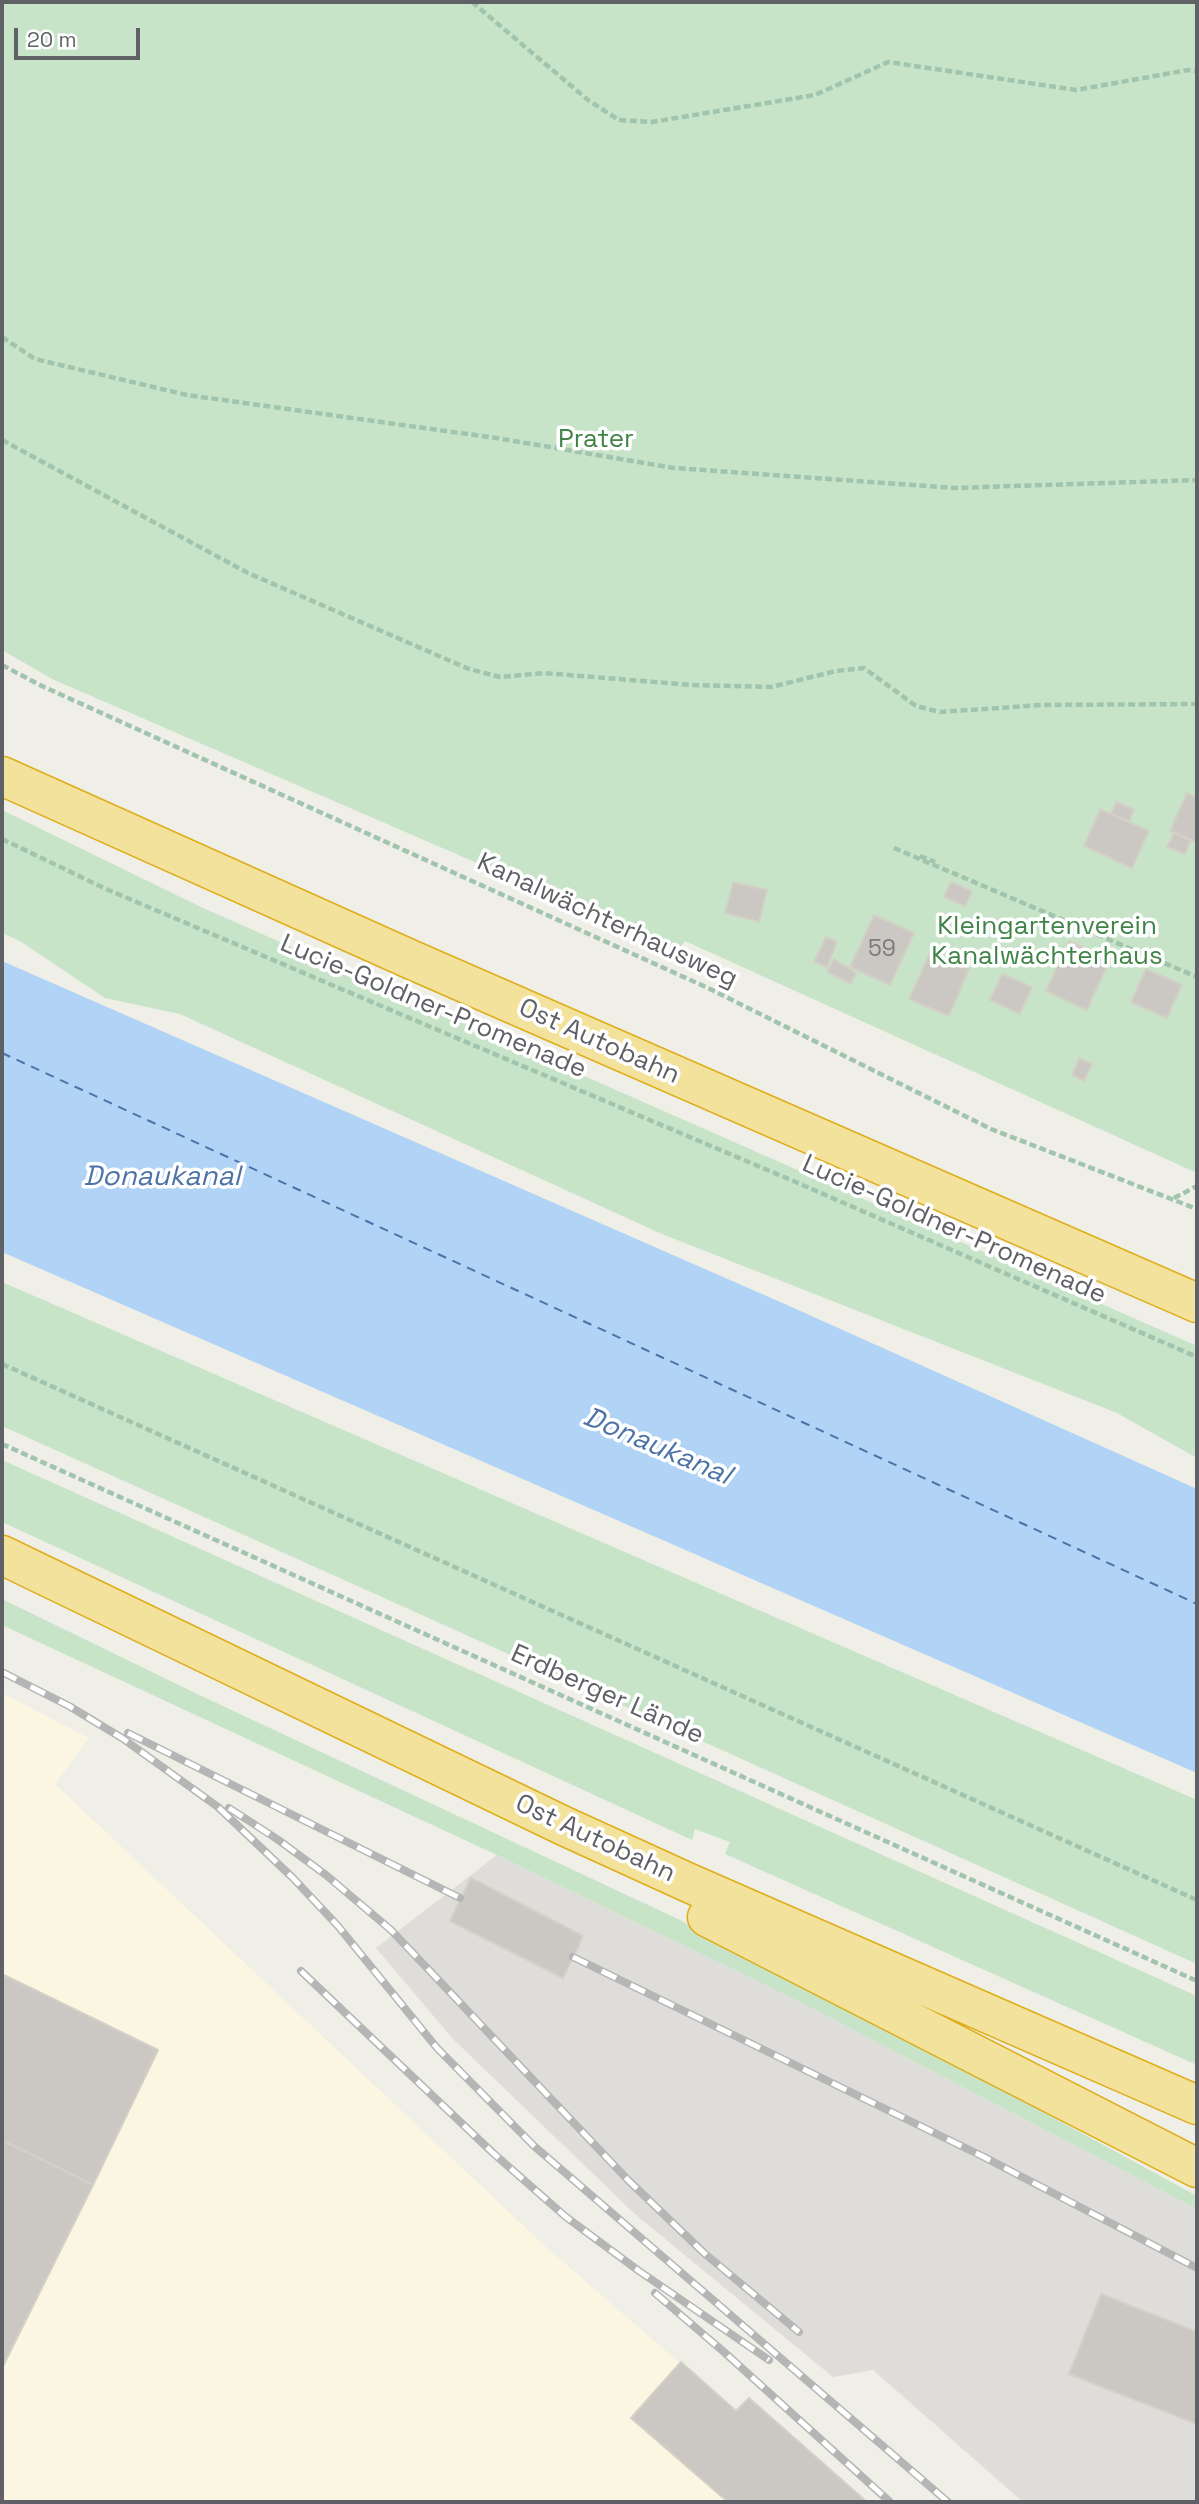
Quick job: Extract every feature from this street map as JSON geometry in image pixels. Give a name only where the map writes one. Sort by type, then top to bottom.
[{"type":"highway","name":"Ost Autobahn","points":[[2,776],[425,966],[1197,1303]]},
{"type":"highway","name":"Ost Autobahn","points":[[2,1555],[564,1826],[701,1889],[1197,2105]]},
{"type":"highway","points":[[564,1826],[674,1900],[1197,2168]]},
{"type":"path","points":[[472,2],[588,100],[619,120],[652,122],[815,95],[888,62],[1076,90],[1188,70],[1197,71]]},
{"type":"path","points":[[2,337],[35,359],[187,395],[496,438],[674,468],[953,488],[1197,481]]},
{"type":"path","points":[[2,440],[248,573],[469,669],[500,677],[544,673],[692,685],[771,687],[836,671],[864,668],[916,706],[940,712],[1042,705],[1197,704]]},
{"type":"path","name":"Kanalwächterhausweg","points":[[2,665],[54,692],[708,988],[991,1129],[1197,1209]]},
{"type":"path","name":"Lucie-Goldner-Promenade","points":[[2,839],[119,894],[797,1182],[1197,1357]]},
{"type":"path","points":[[894,848],[1197,976]]},
{"type":"path","points":[[920,856],[1197,976]]},
{"type":"path","points":[[1173,1199],[1197,1186]]},
{"type":"path","points":[[2,1364],[1197,1899]]},
{"type":"path","name":"Erdberger Lände","points":[[2,1444],[1197,1981]]},
{"type":"shaded area","points":[[2,1693],[89,1738],[55,1784],[545,2246],[735,2411],[749,2398],[867,2502],[2,2502]]},
{"type":"shaded area","points":[[497,1855],[792,1998],[1197,2209],[1197,2502],[1023,2502],[873,2370],[833,2377],[636,2215],[453,2039],[376,1948]]},
{"type":"green space","name":"Prater","points":[[2,2],[1197,2],[1197,1173],[685,941],[678,950],[52,679],[2,650]]},
{"type":"green space","points":[[2,810],[203,908],[1197,1346],[1197,1458],[1117,1413],[662,1234],[180,1014],[105,998],[20,941],[2,933]]},
{"type":"green space","points":[[2,1282],[1197,1800],[1197,1964],[2,1426]]},
{"type":"green space","points":[[2,1460],[1197,1996],[1197,2065],[725,1854],[730,1842],[695,1829],[692,1840],[2,1522]]},
{"type":"green space","points":[[2,1599],[193,1692],[678,1919],[1197,2196],[1197,2209],[792,1998],[497,1855],[2,1625]]},
{"type":"water","name":"Donaukanal","points":[[2,961],[787,1305],[1197,1489],[1197,1773],[2,1252]]},
{"type":"building","points":[[1187,793],[1197,798],[1197,843],[1170,831]]},
{"type":"building","points":[[1116,802],[1134,809],[1129,821],[1111,814]]},
{"type":"building","points":[[1100,809],[1149,831],[1132,868],[1084,846]]},
{"type":"building","points":[[1174,833],[1191,840],[1185,854],[1167,847]]},
{"type":"building","points":[[733,882],[767,890],[759,922],[725,913]]},
{"type":"building","points":[[951,882],[972,891],[965,906],[944,897]]},
{"type":"building","points":[[874,915],[914,933],[890,985],[850,967]]},
{"type":"building","points":[[826,937],[837,942],[827,967],[814,962]]},
{"type":"building","points":[[1069,941],[1110,959],[1087,1010],[1046,991]]},
{"type":"building","points":[[930,953],[969,969],[949,1016],[909,999]]},
{"type":"building","points":[[834,959],[856,973],[851,984],[827,972]]},
{"type":"building","points":[[1146,969],[1182,985],[1167,1018],[1131,1002]]},
{"type":"building","points":[[1002,974],[1032,987],[1020,1014],[990,1000]]},
{"type":"building","points":[[1079,1058],[1092,1064],[1084,1081],[1072,1075]]},
{"type":"building","points":[[471,1878],[583,1936],[563,1978],[450,1921]]},
{"type":"building","points":[[2,1974],[158,2050],[93,2185],[2,2140]]},
{"type":"building","points":[[2,2140],[93,2185],[2,2368]]},
{"type":"building","points":[[1101,2294],[1197,2332],[1197,2424],[1069,2374]]},
{"type":"building","points":[[681,2362],[736,2411],[749,2398],[867,2502],[728,2502],[631,2418]]},
{"type":"ferry route","points":[[2,1053],[1197,1604]]},
{"type":"railway","points":[[2,1672],[69,1706],[122,1738],[218,1807],[293,1878],[338,1926],[437,2048],[534,2146],[948,2502]]},
{"type":"railway","points":[[128,1733],[460,1898]]},
{"type":"railway","points":[[229,1808],[326,1875],[391,1930],[628,2180],[704,2253],[799,2332]]},
{"type":"railway","points":[[573,1957],[982,2156],[1197,2268]]},
{"type":"railway","points":[[301,1971],[493,2153],[566,2217],[639,2271],[769,2360]]},
{"type":"railway","points":[[655,2293],[890,2502]]},
{"type":"park label","name":"Kleingartenverein Kanalwächterhaus","points":[[1047,942]]}]
